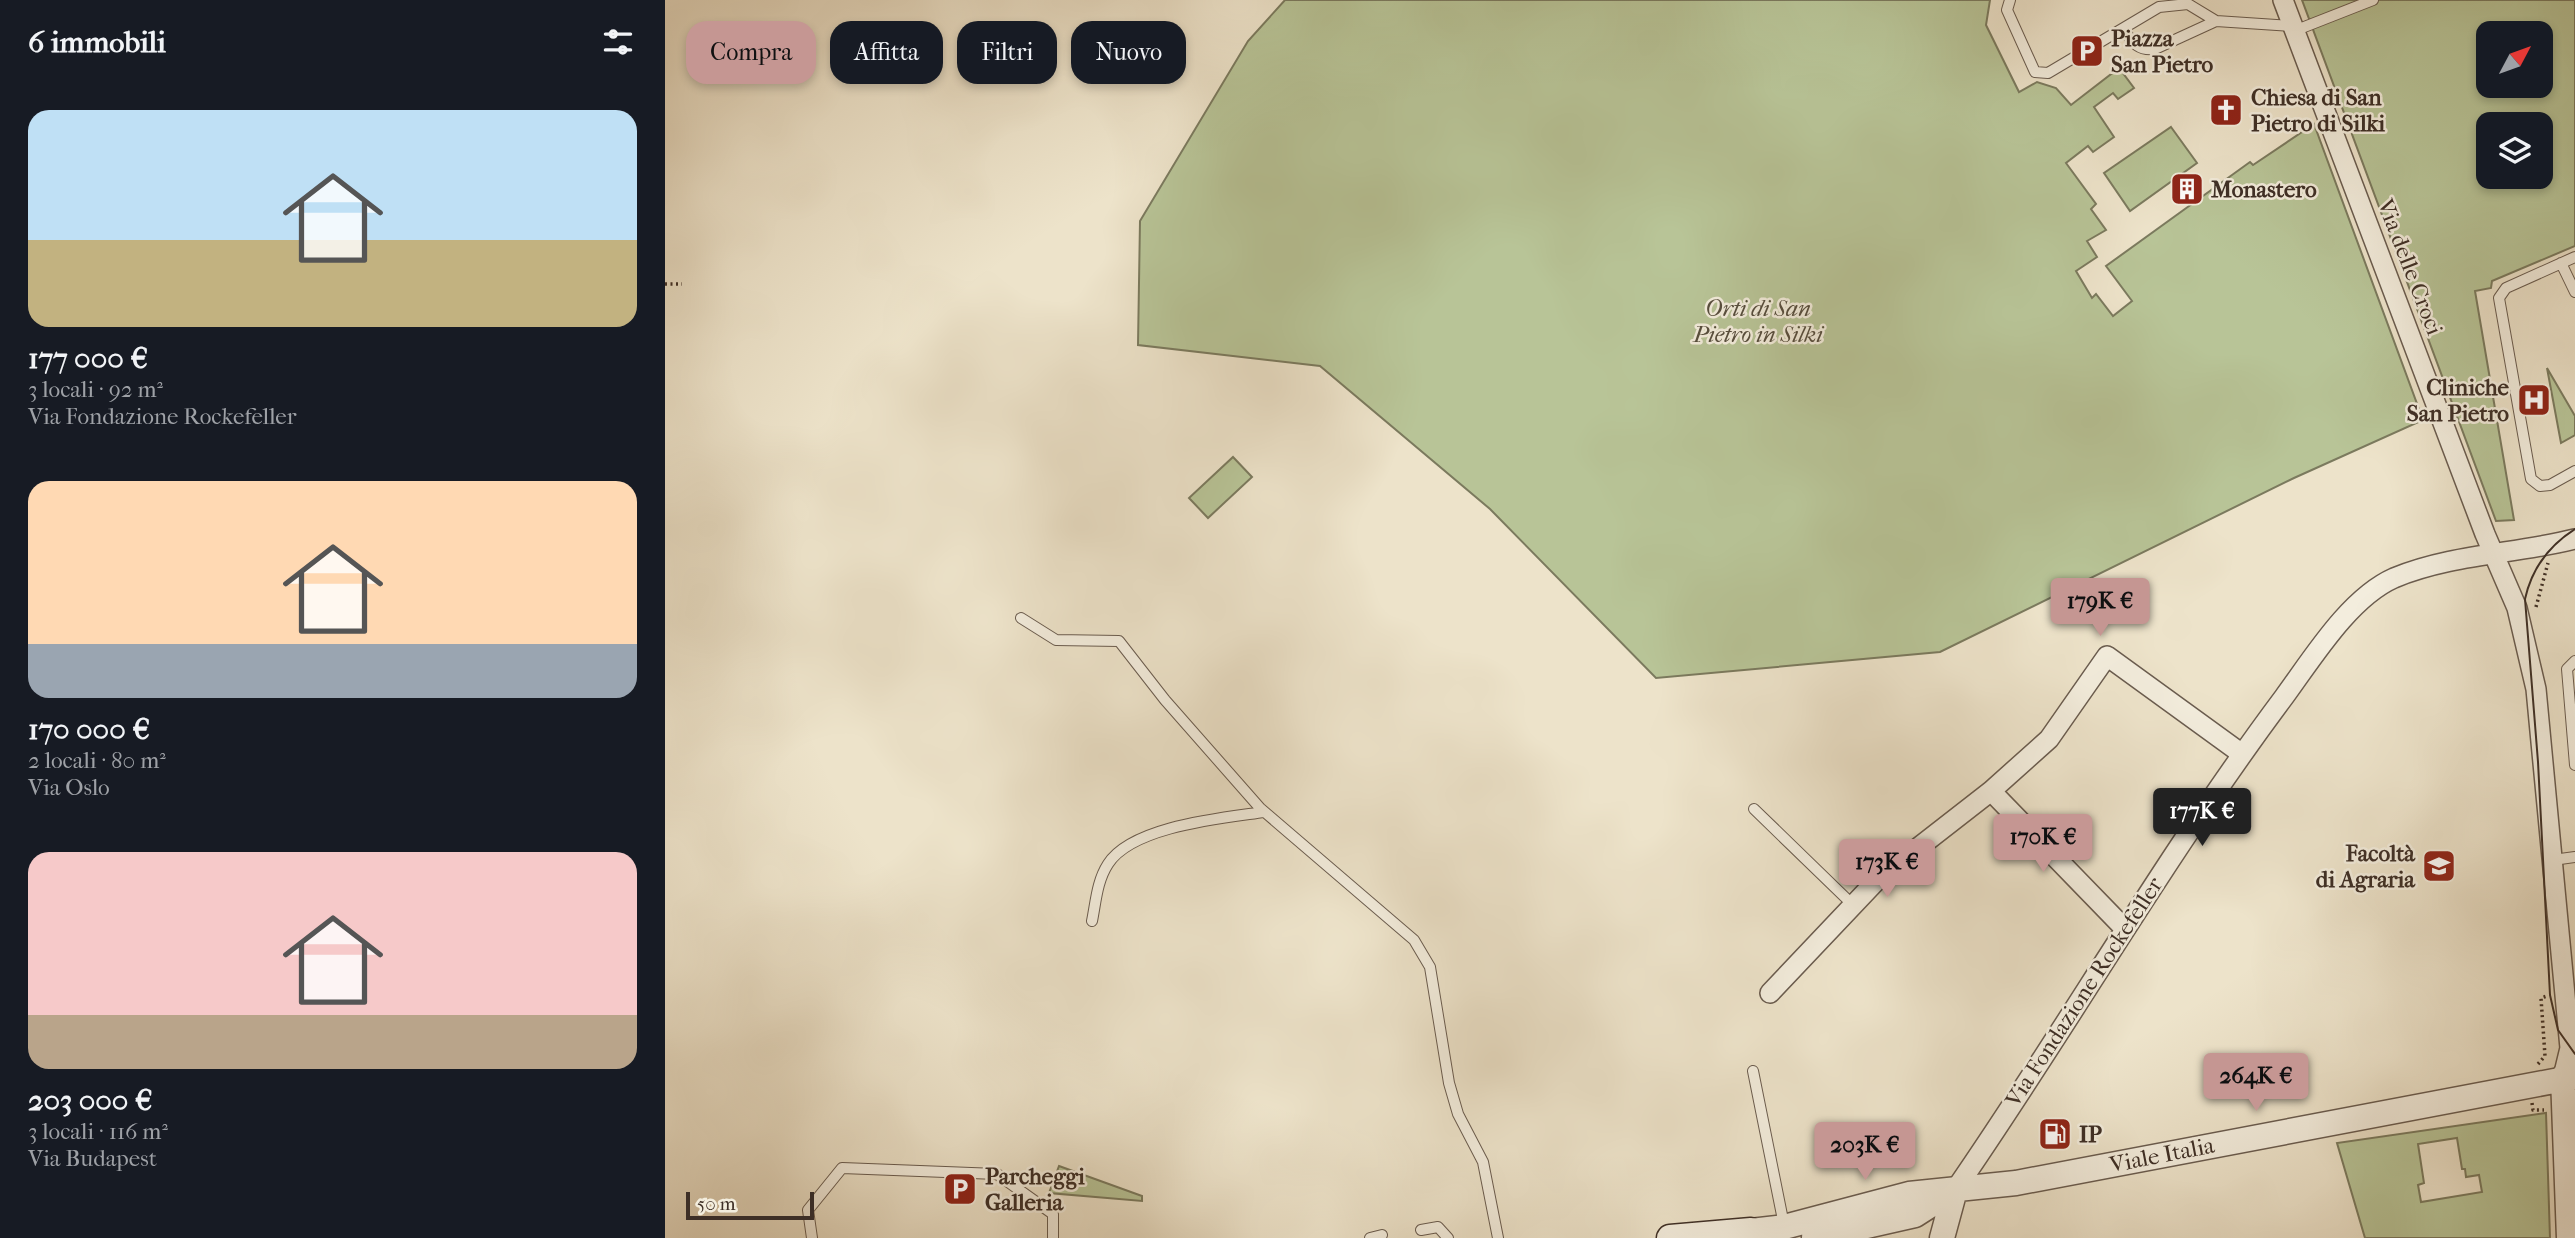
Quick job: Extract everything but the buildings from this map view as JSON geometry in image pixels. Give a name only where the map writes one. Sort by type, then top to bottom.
[{"type":"main road","points":[[1670,1238],[1751,1235]]},
{"type":"street","name":"Via delle Croci","points":[[2283,0],[2492,552],[2517,608],[2526,639],[2538,710],[2553,860],[2570,1048],[2569,1077]]},
{"type":"street","name":"Via Fondazione Rockefeller","points":[[1942,1238],[1955,1190],[2124,928],[2242,754],[2346,613],[2393,579],[2492,552],[2575,539]]},
{"type":"street","points":[[1770,993],[1878,879],[1991,791],[2049,739],[2107,656],[2242,754]]},
{"type":"street","points":[[1991,791],[2124,928]]},
{"type":"street","points":[[2569,1077],[2569,1238]]},
{"type":"street","name":"Viale Italia","points":[[1751,1235],[1909,1194],[2016,1183],[2569,1077]]},
{"type":"street","points":[[1814,1238],[1915,1215],[1955,1190]]},
{"type":"lane","points":[[2010,0],[2007,10],[2035,72],[2048,74],[2159,7],[2188,4],[2216,21],[2293,29],[2373,0]]},
{"type":"lane","points":[[2123,29],[2138,47],[2146,50],[2155,49],[2216,21]]},
{"type":"lane","points":[[2575,257],[2562,267],[2506,288],[2499,298],[2531,480],[2540,486],[2550,485],[2575,471]]},
{"type":"lane","points":[[2562,267],[2575,292]]},
{"type":"lane","points":[[1021,618],[1056,640],[1119,641],[1165,700],[1264,812],[1414,940],[1430,967],[1449,1083],[1458,1114],[1483,1163],[1498,1238]]},
{"type":"lane","points":[[2575,661],[2567,669],[2574,727],[2575,765]]},
{"type":"lane","points":[[1754,809],[1853,905]]},
{"type":"lane","points":[[1092,921],[1100,880],[1110,861],[1137,840],[1189,824],[1264,812]]},
{"type":"lane","points":[[2553,860],[2575,858]]},
{"type":"lane","points":[[1753,1071],[1784,1227]]},
{"type":"lane","points":[[812,1238],[808,1210],[842,1168],[997,1174],[1053,1214],[1053,1238]]},
{"type":"lane","points":[[1421,1230],[1438,1227],[1448,1238]]},
{"type":"lane","points":[[1370,1238],[1382,1234]]},
{"type":"path","points":[[665,284],[683,284]]},
{"type":"path","points":[[2536,1066],[2545,1056],[2541,998]]},
{"type":"green space","name":"Orti di San Pietro in Silki","points":[[1285,0],[1990,0],[1986,25],[2019,92],[2037,82],[2056,88],[2071,105],[2119,68],[2134,88],[2118,99],[2113,93],[2094,107],[2114,137],[2093,152],[2088,146],[2066,163],[2096,204],[2091,209],[2106,230],[2087,241],[2097,257],[2076,271],[2092,298],[2096,294],[2113,316],[2132,301],[2106,266],[2250,162],[2253,165],[2314,124],[2423,420],[2294,478],[1940,652],[1656,678],[1490,509],[1320,366],[1138,345],[1140,221],[1248,41]]},
{"type":"green space","points":[[2302,0],[2575,0],[2575,246],[2492,281],[2491,288],[2475,291],[2514,520],[2496,521]]},
{"type":"green space","points":[[2171,127],[2197,163],[2130,211],[2104,173]]},
{"type":"green space","points":[[2547,368],[2575,416],[2575,435],[2561,443]]},
{"type":"green space","points":[[1233,457],[1252,477],[1208,518],[1189,498]]},
{"type":"green space","points":[[2546,1113],[2550,1238],[2365,1238],[2337,1143]],"holes":[[[2457,1138],[2462,1169],[2465,1169],[2466,1177],[2479,1175],[2482,1192],[2421,1202],[2418,1185],[2424,1183],[2418,1144]]]},
{"type":"green space","points":[[1059,1166],[1142,1196],[1142,1201],[1049,1193]]},
{"type":"tram line","points":[[2575,529],[2549,550],[2532,577],[2525,599],[2538,762],[2550,995],[2558,1030],[2575,1054]]},
{"type":"place","name":"Piazza San Pietro","points":[[2087,51]]},
{"type":"place","name":"Chiesa di San Pietro di Silki","points":[[2226,110]]},
{"type":"place","name":"Monastero","points":[[2187,189]]},
{"type":"place","name":"Cliniche San Pietro","points":[[2534,400]]},
{"type":"place","name":"Facoltà di Agraria","points":[[2439,866]]},
{"type":"place","name":"IP","points":[[2055,1134]]},
{"type":"place","name":"Parcheggi Galleria","points":[[960,1189]]}]
